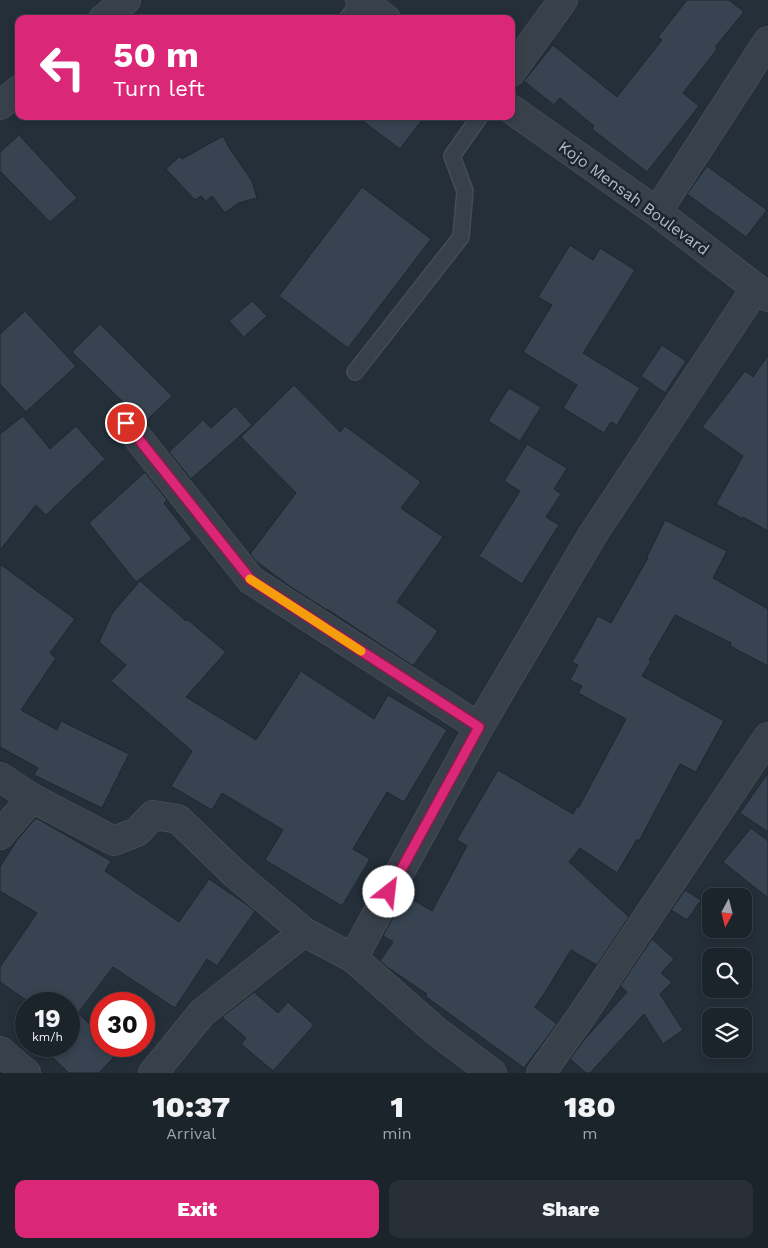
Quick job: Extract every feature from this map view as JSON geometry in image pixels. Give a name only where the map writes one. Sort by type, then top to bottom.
[{"type":"street","points":[[108,15],[126,0]]},
{"type":"street","points":[[361,0],[381,15]]},
{"type":"street","points":[[515,66],[563,0]]},
{"type":"street","points":[[657,212],[768,41]]},
{"type":"street","points":[[0,105],[15,93]]},
{"type":"street","name":"Kojo Mensah Boulevard","points":[[515,112],[657,212],[762,293]]},
{"type":"street","points":[[353,958],[479,727],[593,534],[762,293]]},
{"type":"street","points":[[126,423],[251,580],[479,727]]},
{"type":"street","points":[[541,1073],[580,1018],[768,737]]},
{"type":"street","points":[[0,777],[32,798],[114,841],[137,832],[153,815],[178,819],[235,874],[304,932],[353,958],[436,1031],[492,1073]]},
{"type":"street","points":[[0,835],[32,798]]},
{"type":"street","points":[[153,1073],[202,1013],[304,932]]},
{"type":"street","points":[[0,1051],[26,1073]]},
{"type":"lane","points":[[350,15],[361,0]]},
{"type":"lane","points":[[355,372],[461,237],[465,191],[452,156],[477,120]]},
{"type":"building","points":[[687,0],[729,0],[744,12],[715,47],[717,49],[683,93],[699,106],[647,172],[592,129],[594,126],[560,98],[554,105],[524,81],[553,45],[617,97],[662,40],[658,37]]},
{"type":"building","points":[[361,120],[422,120],[400,149]]},
{"type":"building","points":[[19,135],[77,198],[50,222],[0,171],[0,152]]},
{"type":"building","points":[[223,136],[252,181],[257,198],[238,203],[225,213],[212,196],[206,201],[201,196],[195,200],[166,169],[180,156],[182,159]]},
{"type":"building","points":[[707,166],[767,210],[746,237],[687,194]]},
{"type":"building","points":[[362,187],[431,239],[348,348],[279,296]]},
{"type":"building","points":[[570,245],[593,260],[600,248],[635,270],[583,353],[640,388],[617,425],[611,422],[604,433],[563,408],[577,385],[523,352],[552,305],[538,297]]},
{"type":"building","points":[[252,301],[267,316],[244,337],[229,321]]},
{"type":"building","points":[[25,311],[76,366],[26,412],[0,384],[0,334]]},
{"type":"building","points":[[100,324],[172,396],[145,422],[138,413],[129,408],[72,352]]},
{"type":"building","points":[[662,345],[686,361],[665,393],[641,376]]},
{"type":"building","points":[[768,355],[768,531],[716,504],[743,456],[702,427],[745,371],[753,377]]},
{"type":"building","points":[[294,385],[340,432],[345,426],[421,482],[401,508],[443,537],[397,602],[438,631],[413,666],[291,587],[257,562],[250,554],[296,493],[241,437]]},
{"type":"building","points":[[509,388],[541,407],[520,441],[488,421]]},
{"type":"building","points":[[235,406],[252,425],[191,479],[169,452],[203,420],[211,428]]},
{"type":"building","points":[[23,416],[50,449],[76,426],[105,459],[46,515],[36,505],[0,550],[0,434]]},
{"type":"building","points":[[527,444],[567,468],[554,489],[561,494],[546,517],[559,525],[522,584],[479,556],[520,491],[504,481]]},
{"type":"building","points":[[145,472],[167,500],[164,503],[192,539],[136,582],[89,523]]},
{"type":"building","points":[[665,520],[727,551],[713,578],[768,609],[768,666],[730,646],[731,643],[675,615],[642,676],[724,721],[696,772],[680,764],[639,841],[637,839],[617,873],[580,848],[569,862],[629,917],[597,965],[571,950],[535,1007],[557,1024],[524,1068],[425,996],[427,994],[380,961],[393,942],[383,936],[405,895],[432,911],[467,846],[457,840],[498,770],[573,814],[577,807],[579,807],[626,719],[578,693],[582,686],[570,680],[578,665],[572,662],[598,616],[611,623],[648,558]]},
{"type":"building","points":[[0,564],[75,619],[50,653],[56,658],[21,710],[57,730],[61,721],[129,754],[102,808],[34,775],[38,768],[0,747]]},
{"type":"building","points":[[140,581],[186,621],[187,619],[226,652],[186,697],[256,740],[301,671],[374,719],[388,695],[447,730],[404,802],[387,792],[353,849],[370,859],[342,906],[265,860],[283,830],[222,793],[212,810],[171,786],[192,751],[111,681],[126,665],[99,642],[113,612]]},
{"type":"building","points":[[768,773],[768,832],[740,813]]},
{"type":"building","points":[[36,818],[111,861],[105,871],[179,922],[209,879],[255,911],[217,966],[207,959],[175,1008],[155,995],[155,992],[151,992],[113,967],[94,992],[90,992],[90,997],[80,1010],[80,992],[15,992],[0,982],[0,967],[37,913],[0,891],[0,867],[17,840]]},
{"type":"building","points":[[751,828],[768,841],[768,898],[723,862]]},
{"type":"building","points":[[685,890],[701,900],[687,920],[671,910]]},
{"type":"building","points":[[652,939],[674,959],[661,973],[672,982],[660,994],[683,1030],[663,1044],[644,1014],[590,1073],[586,1073],[570,1059],[584,1040],[627,992],[620,986]]},
{"type":"building","points":[[254,992],[278,1013],[288,1002],[314,1025],[273,1071],[241,1044],[246,1038],[222,1017]]},
{"type":"building","points":[[80,1015],[90,1024],[90,1057],[114,1057],[99,1073],[69,1073],[53,1058],[80,1057]]},
{"type":"slow traffic","points":[[250,579],[361,651]]},
{"type":"route","points":[[126,423],[251,580],[479,727],[389,892]]}]
